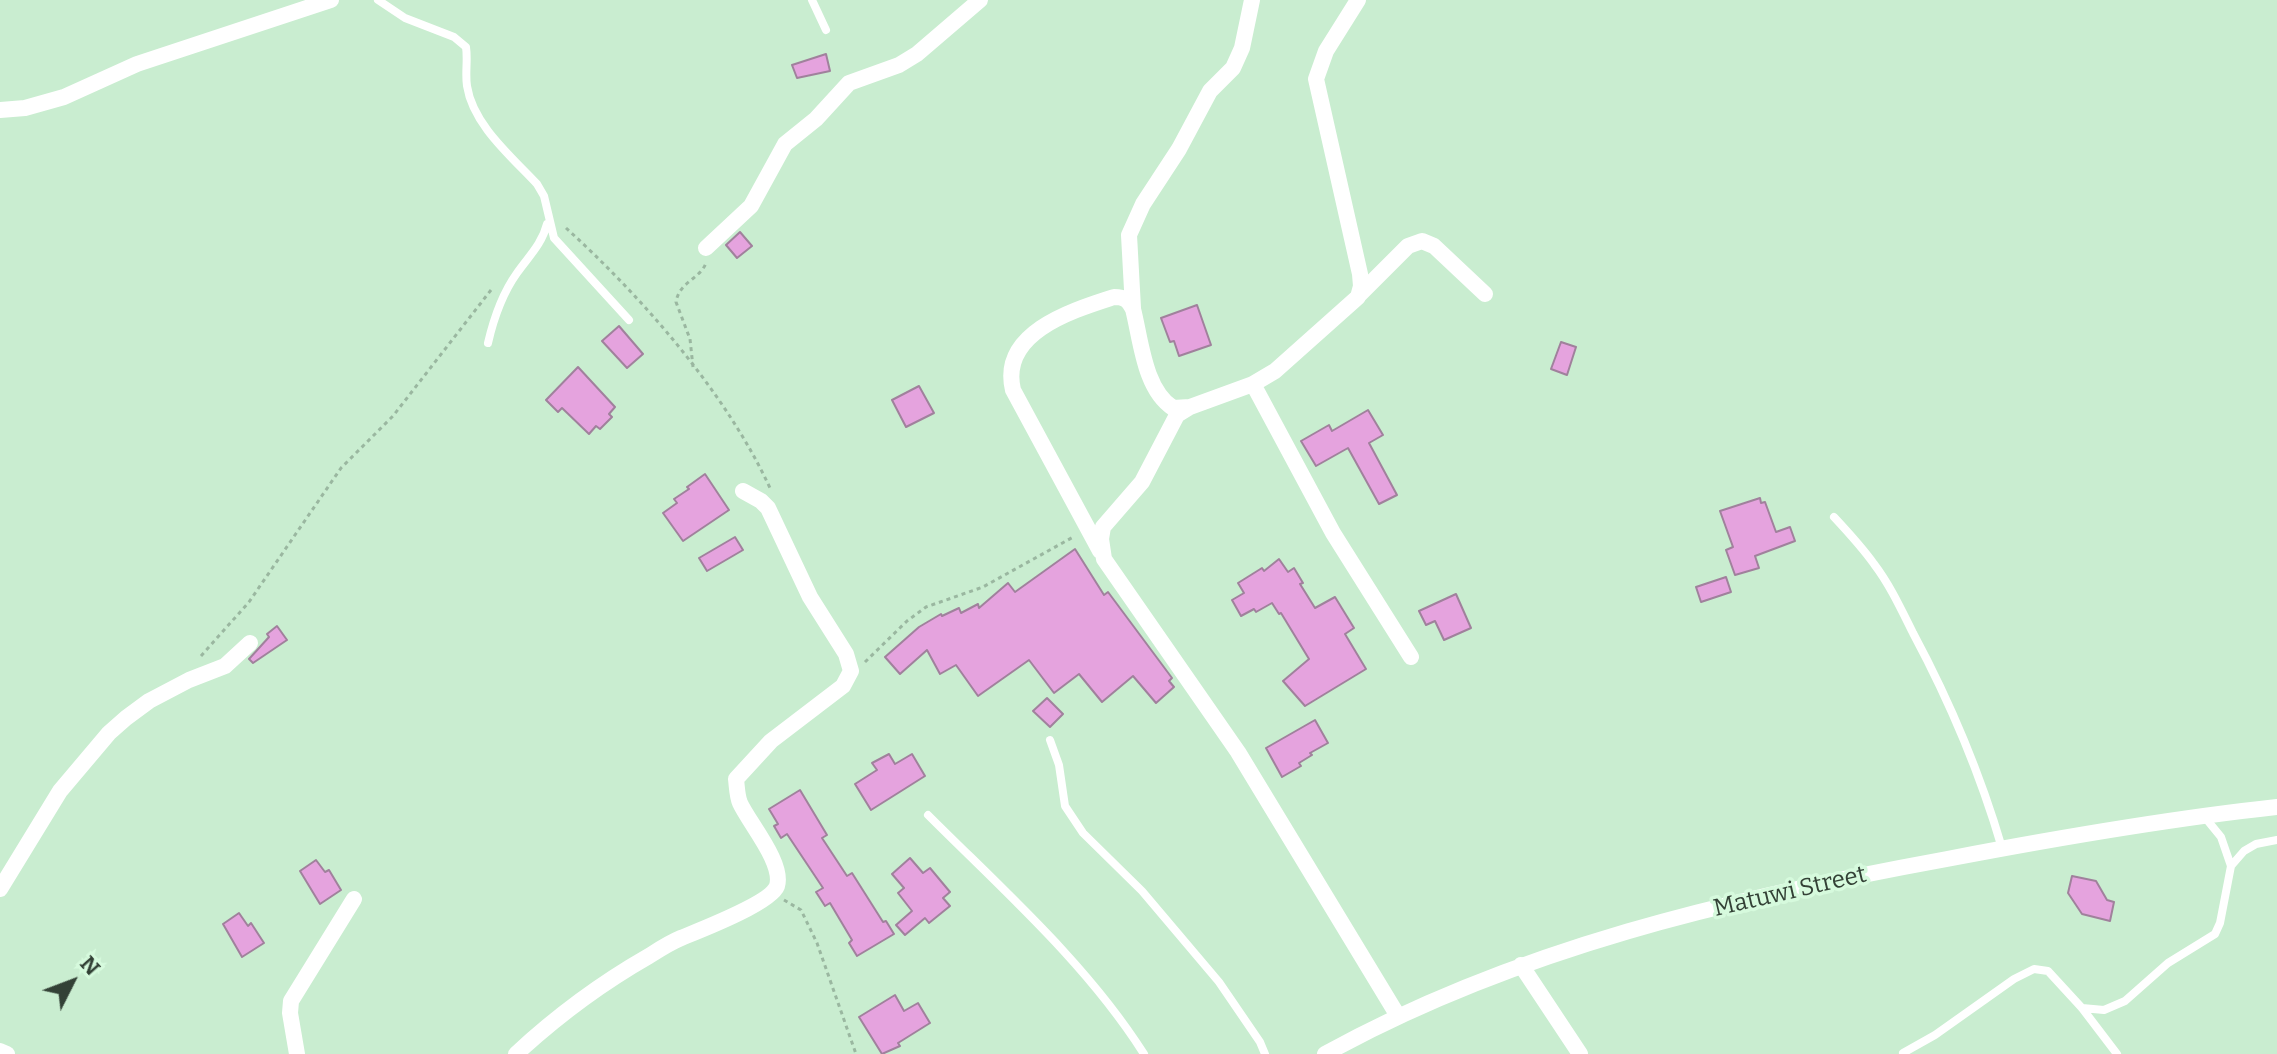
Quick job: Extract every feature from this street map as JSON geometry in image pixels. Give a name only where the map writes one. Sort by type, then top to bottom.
[{"type":"street","points":[[0,110],[25,108],[64,97],[137,64],[331,0]]},
{"type":"street","points":[[706,248],[751,206],[785,144],[816,119],[849,83],[899,65],[917,54],[980,0]]},
{"type":"street","points":[[1190,407],[1173,408],[1158,393],[1152,381],[1133,309],[1129,235],[1143,204],[1179,149],[1210,91],[1233,68],[1242,48],[1252,0]]},
{"type":"street","points":[[1358,0],[1326,51],[1316,79],[1360,274],[1358,297]]},
{"type":"street","points":[[1104,559],[1103,527],[1136,491],[1177,415],[1190,407],[1253,384],[1287,361],[1358,297],[1408,246],[1422,241],[1434,246],[1485,294]]},
{"type":"street","points":[[1133,309],[1122,297],[1114,297],[1054,318],[1032,335],[1011,368],[1013,390],[1104,559],[1238,752],[1398,1016]]},
{"type":"street","points":[[1253,384],[1333,533],[1411,657]]},
{"type":"street","points":[[516,1054],[551,1022],[629,965],[667,943],[724,921],[772,893],[777,885],[776,872],[761,836],[739,801],[736,779],[771,741],[843,686],[851,671],[846,654],[810,597],[774,518],[761,501],[743,491]]},
{"type":"street","points":[[0,889],[60,791],[109,733],[149,701],[225,666],[250,643]]},
{"type":"street","name":"Matuwi Street","points":[[1325,1054],[1398,1016],[1521,965],[1631,930],[1802,887],[2002,848],[2203,815],[2277,807]]},
{"type":"street","points":[[297,1054],[291,1001],[354,899]]},
{"type":"street","points":[[1521,965],[1580,1054]]},
{"type":"street","points":[[0,1051],[7,1054]]},
{"type":"lane","points":[[378,0],[405,18],[454,37],[466,47],[466,85],[479,117],[537,184],[544,196],[554,238],[629,320]]},
{"type":"lane","points":[[812,0],[826,30]]},
{"type":"lane","points":[[488,343],[497,309],[517,273],[544,236],[548,219]]},
{"type":"lane","points":[[1834,517],[1888,584],[1928,662],[1972,759],[2002,848]]},
{"type":"lane","points":[[1050,740],[1059,765],[1065,806],[1083,833],[1142,891],[1193,950],[1219,982],[1265,1054]]},
{"type":"lane","points":[[928,815],[1045,932],[1144,1054]]},
{"type":"lane","points":[[2082,1008],[2104,1010],[2117,1006],[2168,963],[2215,934],[2231,866],[2221,837],[2203,815]]},
{"type":"lane","points":[[2231,866],[2244,851],[2256,844],[2277,840]]},
{"type":"lane","points":[[1903,1053],[2034,969],[2048,971],[2082,1008],[2117,1054]]},
{"type":"path","points":[[548,219],[564,227],[594,254],[649,312],[693,367],[754,453],[773,494],[776,506],[774,518]]},
{"type":"path","points":[[693,367],[690,339],[676,302],[682,285],[705,267],[702,252],[706,248]]},
{"type":"path","points":[[189,680],[194,663],[249,602],[341,468],[393,416],[490,291]]},
{"type":"path","points":[[848,679],[907,621],[926,607],[983,587],[1088,529]]},
{"type":"path","points":[[783,900],[801,910],[817,943],[856,1054]]},
{"type":"building","points":[[826,54],[830,71],[797,78],[792,65]]},
{"type":"building","points":[[740,232],[752,246],[737,258],[726,245]]},
{"type":"building","points":[[1197,305],[1211,345],[1179,356],[1161,318]]},
{"type":"building","points":[[619,326],[643,354],[627,368],[602,341]]},
{"type":"building","points":[[1561,342],[1576,347],[1567,375],[1551,369]]},
{"type":"building","points":[[578,367],[615,407],[609,414],[612,417],[600,429],[596,426],[589,434],[562,408],[558,412],[546,400]]},
{"type":"building","points":[[919,386],[934,413],[906,427],[892,400]]},
{"type":"building","points":[[1368,410],[1383,435],[1369,443],[1397,495],[1379,504],[1348,448],[1316,466],[1301,441],[1329,425],[1332,431]]},
{"type":"building","points":[[705,474],[729,510],[683,541],[663,513],[677,503],[674,499]]},
{"type":"building","points":[[1760,498],[1761,503],[1765,502],[1776,532],[1790,527],[1795,541],[1755,556],[1759,568],[1735,575],[1726,550],[1733,547],[1720,511]]},
{"type":"building","points":[[735,537],[743,550],[707,571],[699,558]]},
{"type":"building","points":[[1075,549],[1104,595],[1108,592],[1172,678],[1169,681],[1174,687],[1156,703],[1133,676],[1102,702],[1079,674],[1054,693],[1029,660],[978,696],[956,665],[940,674],[927,650],[900,674],[885,657],[919,627],[941,614],[959,608],[961,613],[978,604],[979,608],[1008,583],[1015,592]]},
{"type":"building","points":[[1279,559],[1288,572],[1294,568],[1315,608],[1335,597],[1354,628],[1345,634],[1366,669],[1305,706],[1283,681],[1309,659],[1281,613],[1272,603],[1241,616],[1232,600],[1244,593],[1238,583],[1262,568],[1264,571]]},
{"type":"building","points":[[1726,577],[1731,592],[1701,602],[1696,587]]},
{"type":"building","points":[[1456,594],[1471,628],[1444,640],[1435,621],[1426,625],[1419,611]]},
{"type":"building","points":[[277,626],[287,640],[253,663],[249,659],[269,637],[267,634]]},
{"type":"building","points":[[1047,698],[1063,714],[1050,727],[1033,711]]},
{"type":"building","points":[[1315,720],[1328,743],[1310,753],[1312,755],[1299,763],[1301,766],[1282,777],[1266,748]]},
{"type":"building","points":[[889,754],[895,764],[912,754],[925,776],[871,810],[855,784],[877,770],[872,763]]},
{"type":"building","points":[[800,790],[827,835],[822,838],[847,876],[852,873],[894,934],[857,956],[849,943],[852,940],[830,903],[825,906],[816,892],[823,888],[787,834],[781,838],[774,826],[778,824],[769,809]]},
{"type":"building","points":[[910,858],[923,873],[930,868],[950,892],[943,898],[950,906],[929,923],[925,918],[905,935],[896,925],[912,911],[898,893],[904,888],[892,874]]},
{"type":"building","points":[[316,860],[325,872],[329,870],[341,890],[320,904],[300,871]]},
{"type":"building","points":[[2072,876],[2096,881],[2107,900],[2114,902],[2110,921],[2082,914],[2068,893]]},
{"type":"building","points":[[239,913],[248,926],[251,923],[264,943],[242,957],[223,924]]},
{"type":"building","points":[[895,995],[904,1011],[918,1003],[930,1023],[898,1043],[900,1046],[882,1054],[859,1017]]}]
